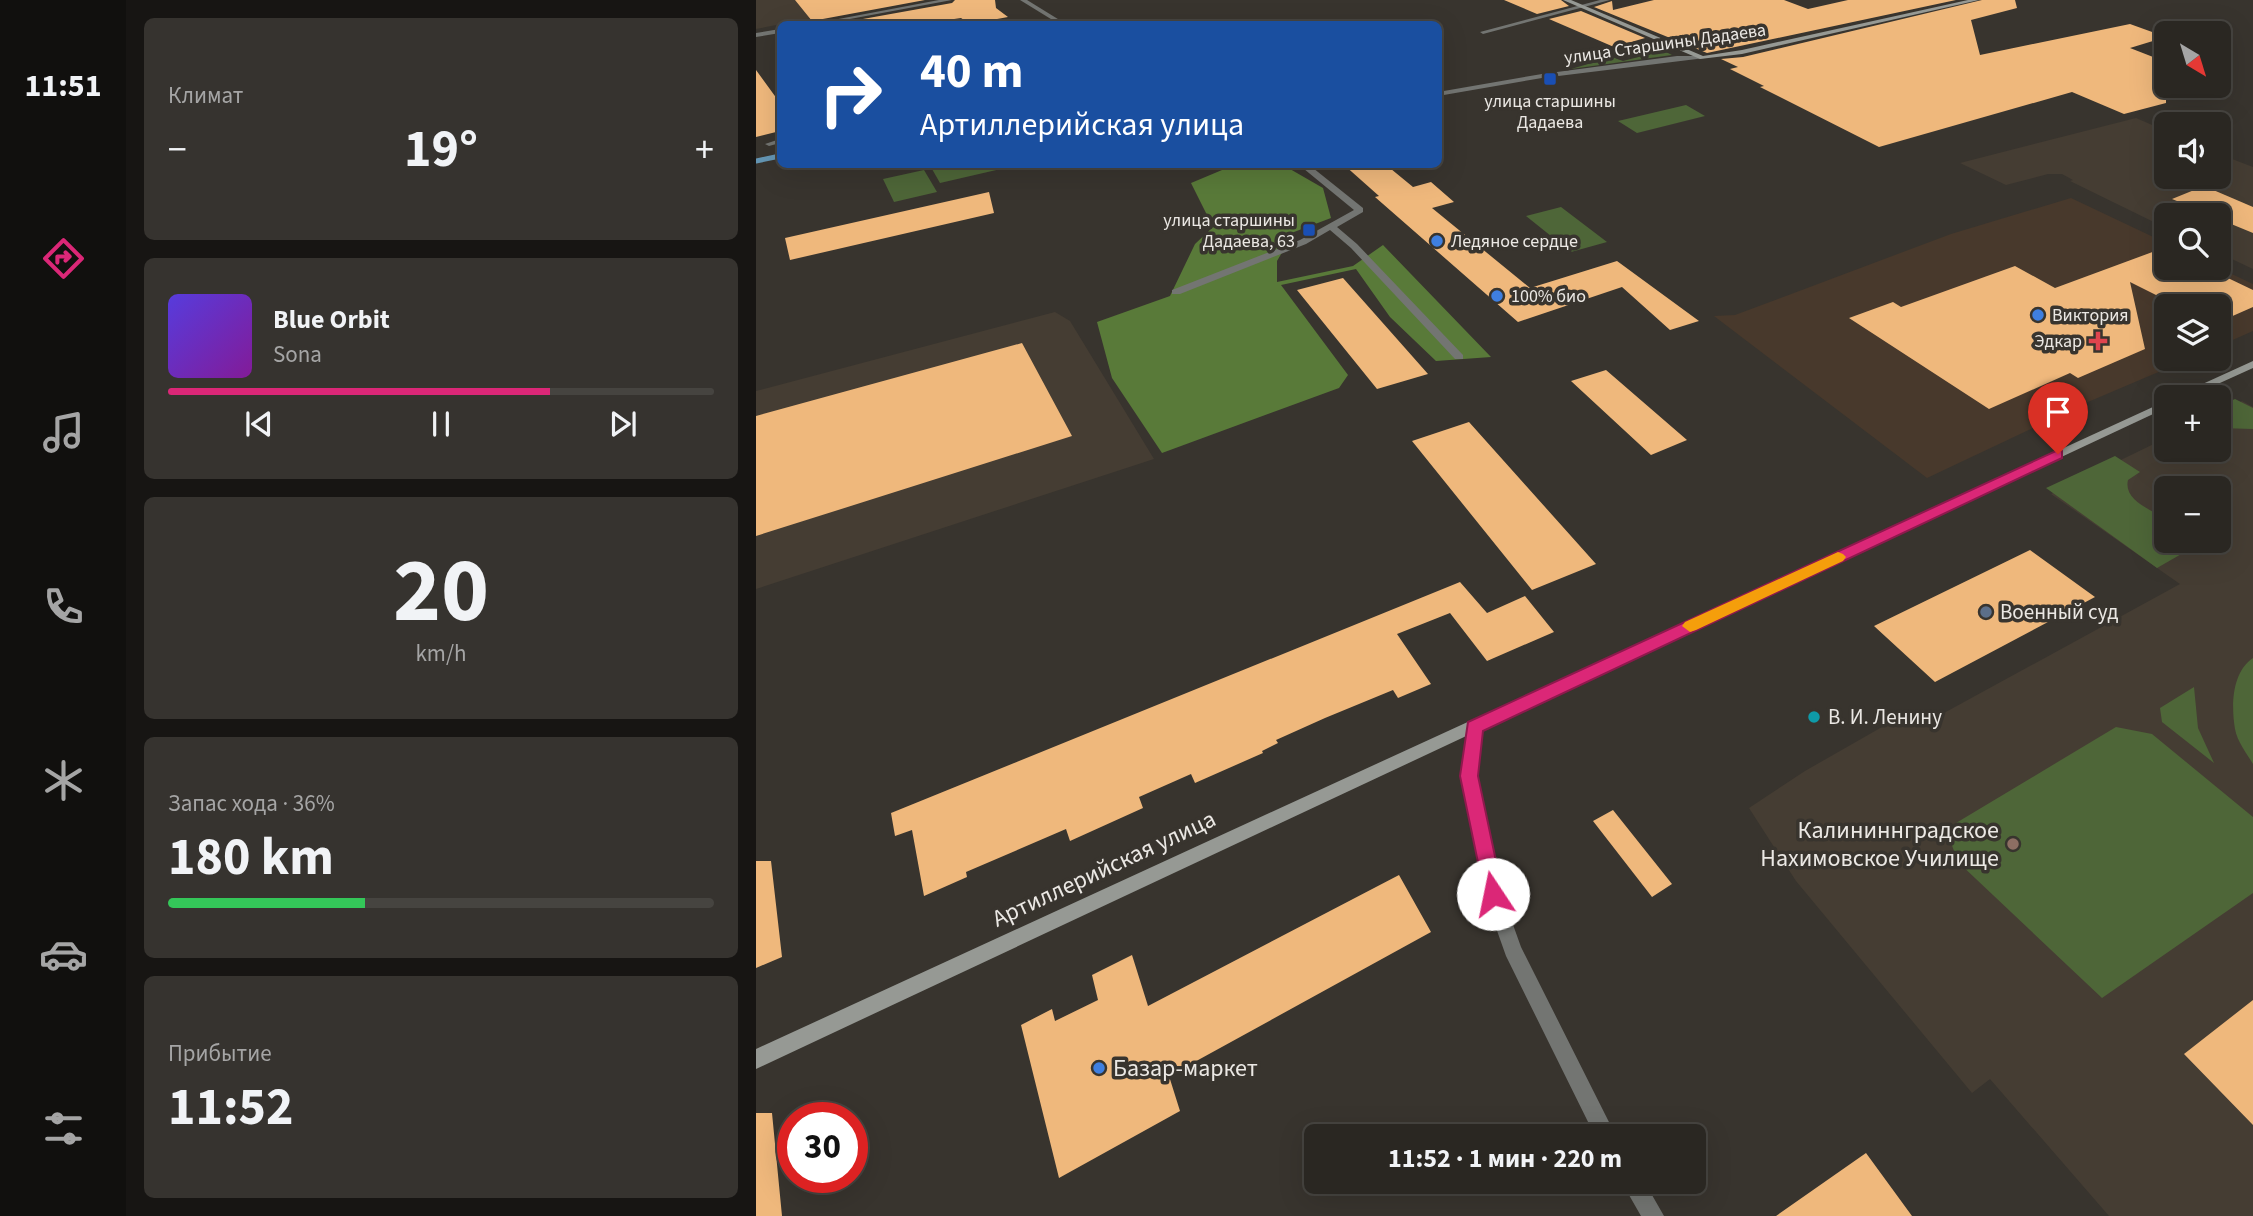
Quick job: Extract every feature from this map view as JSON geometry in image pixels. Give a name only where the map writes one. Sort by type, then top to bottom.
[{"type":"main road","points":[[1566,0],[1702,58]]},
{"type":"main road","name":"улица Старшины Дадаева","points":[[1702,58],[1742,52],[1976,0]]},
{"type":"main road","points":[[2207,385],[2253,365]]},
{"type":"main road","name":"Артиллерийская улица","points":[[756,1059],[2154,410]]},
{"type":"street","points":[[832,21],[949,0]]},
{"type":"street","points":[[1023,0],[1058,21]]},
{"type":"street","points":[[1483,32],[1607,0]]},
{"type":"street","points":[[756,35],[777,32]]},
{"type":"street","name":"улица Старшины Дадаева","points":[[1442,93],[1532,77],[1677,58],[1702,58]]},
{"type":"street","points":[[769,144],[777,142]]},
{"type":"street","points":[[1176,292],[1303,242],[1333,228],[1360,210],[1307,168]]},
{"type":"street","points":[[1333,228],[1354,246],[1459,357]]},
{"type":"street","points":[[1475,727],[1469,776],[1493,894],[1513,950],[1600,1124]]},
{"type":"street","points":[[1640,1194],[1653,1216]]},
{"type":"shaded area","points":[[756,0],[905,0],[797,21],[777,21],[777,25],[756,29]]},
{"type":"shaded area","points":[[2136,118],[2154,126],[2154,189],[2231,189],[2231,159],[2253,167],[2253,269],[2231,259],[2231,203],[2154,203],[2154,222],[2070,181],[2073,180],[2062,174],[2048,174],[2006,185],[1960,163]]},
{"type":"shaded area","points":[[2071,198],[2154,237],[2154,280],[2231,280],[2231,274],[2253,284],[2253,331],[2231,341],[2231,294],[2154,294],[2154,371],[2161,371],[2088,402],[1927,478],[1714,316],[1735,315],[1951,234]]},
{"type":"shaded area","points":[[1055,312],[1070,321],[1154,459],[756,589],[756,391]]},
{"type":"shaded area","name":"Калининнградское Нахимовское Училище","points":[[2242,401],[2253,407],[2253,1216],[2109,1216],[1990,1079],[1972,1093],[1796,881],[1749,808],[1805,771],[1903,715],[1922,725],[2180,584],[2051,494],[2154,444],[2154,462],[2231,462],[2231,407]]},
{"type":"green space","points":[[1654,46],[1672,55],[1571,69],[1612,57],[1623,61],[1654,53],[1645,48]]},
{"type":"green space","points":[[1686,105],[1705,116],[1637,133],[1618,121]]},
{"type":"green space","points":[[937,168],[1005,168],[940,183],[932,169]]},
{"type":"green space","points":[[1227,168],[1288,168],[1323,188],[1331,218],[1294,232],[1277,261],[1277,282],[1353,266],[1383,245],[1491,357],[1436,361],[1390,317],[1356,269],[1281,285],[1348,375],[1339,388],[1162,453],[1112,378],[1097,322],[1170,296],[1195,244],[1213,227],[1191,183]]},
{"type":"green space","points":[[924,170],[937,192],[894,202],[883,179]]},
{"type":"green space","points":[[1561,207],[1607,242],[1571,252],[1526,216]]},
{"type":"green space","points":[[2235,399],[2253,408],[2253,429],[2231,428],[2231,401]]},
{"type":"green space","points":[[2115,456],[2140,472],[2128,480],[2128,487],[2134,499],[2154,512],[2154,553],[2183,553],[2157,568],[2046,488]]},
{"type":"green space","points":[[2253,658],[2253,764],[2236,734],[2233,710],[2237,680],[2246,664]]},
{"type":"green space","points":[[2194,687],[2198,728],[2214,763],[2162,722],[2160,708]]},
{"type":"green space","points":[[2116,727],[2152,734],[2253,817],[2253,893],[2102,998],[1958,862],[1946,829]]},
{"type":"building","points":[[795,0],[925,0],[812,21]]},
{"type":"building","points":[[955,0],[995,0],[996,8],[1008,17],[986,21],[966,21],[961,18],[940,21],[852,21],[952,3]]},
{"type":"building","points":[[1504,0],[1561,0],[1569,6],[1537,14]]},
{"type":"building","points":[[1654,0],[1784,0],[1808,9],[1848,0],[1956,0],[1707,53],[1594,7],[1612,1],[1613,10]]},
{"type":"building","points":[[1982,0],[2015,0],[2017,8],[1971,20],[1980,55],[2130,24],[2154,33],[2154,41],[2130,48],[2154,57],[2154,98],[2166,98],[2166,103],[2124,114],[2072,92],[1879,147],[1760,87],[1764,86],[1730,69],[1738,67],[1721,59],[1743,57]]},
{"type":"building","points":[[1581,11],[1645,38],[1614,47],[1549,19]]},
{"type":"building","points":[[756,70],[777,99],[777,132],[756,137]]},
{"type":"building","points":[[1348,168],[1390,168],[1413,187],[1431,182],[1454,202],[1432,208],[1530,288],[1617,261],[1699,321],[1670,330],[1622,287],[1518,322],[1375,197],[1379,196]]},
{"type":"building","points":[[2197,189],[2211,189],[2253,207],[2253,233],[2231,224],[2231,203],[2182,203],[2172,199]]},
{"type":"building","points":[[989,192],[994,213],[790,260],[785,238]]},
{"type":"building","points":[[2154,251],[2154,280],[2231,279],[2253,290],[2253,307],[2231,317],[2231,294],[2154,294],[2130,282],[2145,349],[2078,378],[2070,373],[1989,409],[1849,318],[1893,302],[1901,307],[2015,266],[2055,288]]},
{"type":"building","points":[[1343,278],[1428,374],[1377,389],[1297,290]]},
{"type":"building","points":[[1022,343],[1072,436],[756,536],[756,416]]},
{"type":"building","points":[[1606,370],[1687,440],[1651,455],[1571,381]]},
{"type":"building","points":[[1469,422],[1596,564],[1532,590],[1412,441]]},
{"type":"building","name":"Военный суд","points":[[2030,550],[2095,597],[1935,682],[1874,626]]},
{"type":"building","points":[[1460,582],[1487,613],[1525,596],[1554,632],[1487,661],[1450,613],[1397,634],[1431,684],[1398,698],[1393,690],[1325,718],[1276,740],[1278,743],[1262,751],[1263,753],[1195,783],[1191,774],[1139,797],[1143,808],[1070,841],[1066,829],[966,872],[967,877],[924,896],[912,830],[895,836],[891,813]]},
{"type":"building","points":[[1613,810],[1672,884],[1652,897],[1593,821]]},
{"type":"building","points":[[756,861],[771,861],[782,957],[756,968]]},
{"type":"building","points":[[1399,875],[1431,932],[1169,1076],[1180,1111],[1059,1178],[1021,1025],[1052,1009],[1055,1021],[1098,1000],[1092,975],[1132,955],[1148,1006]]},
{"type":"building","points":[[2253,1000],[2253,1125],[2184,1054]]},
{"type":"building","points":[[756,1113],[772,1113],[777,1193],[780,1193],[782,1216],[756,1216]]},
{"type":"building","points":[[1866,1153],[1912,1216],[1776,1216]]},
{"type":"waterway","points":[[756,161],[777,157]]},
{"type":"slow traffic","points":[[1690,626],[1838,557]]},
{"type":"place","name":"улица старшины Дадаева","points":[[1550,79]]},
{"type":"place","name":"улица старшины Дадаева, 63","points":[[1309,230]]},
{"type":"place","name":"Ледяное сердце","points":[[1437,241]]},
{"type":"place","name":"100% био","points":[[1497,296]]},
{"type":"place","name":"Виктория","points":[[2038,315]]},
{"type":"place","name":"Эдкар","points":[[2098,341]]},
{"type":"place","name":"Военный суд","points":[[1986,612]]},
{"type":"place","name":"В. И. Ленину","points":[[1814,717]]},
{"type":"place","name":"Калининнградское Нахимовское Училище","points":[[2013,844]]},
{"type":"place","name":"Базар-маркет","points":[[1099,1068]]},
{"type":"route","points":[[1493,894],[1469,776],[1475,727],[2058,454]]}]
